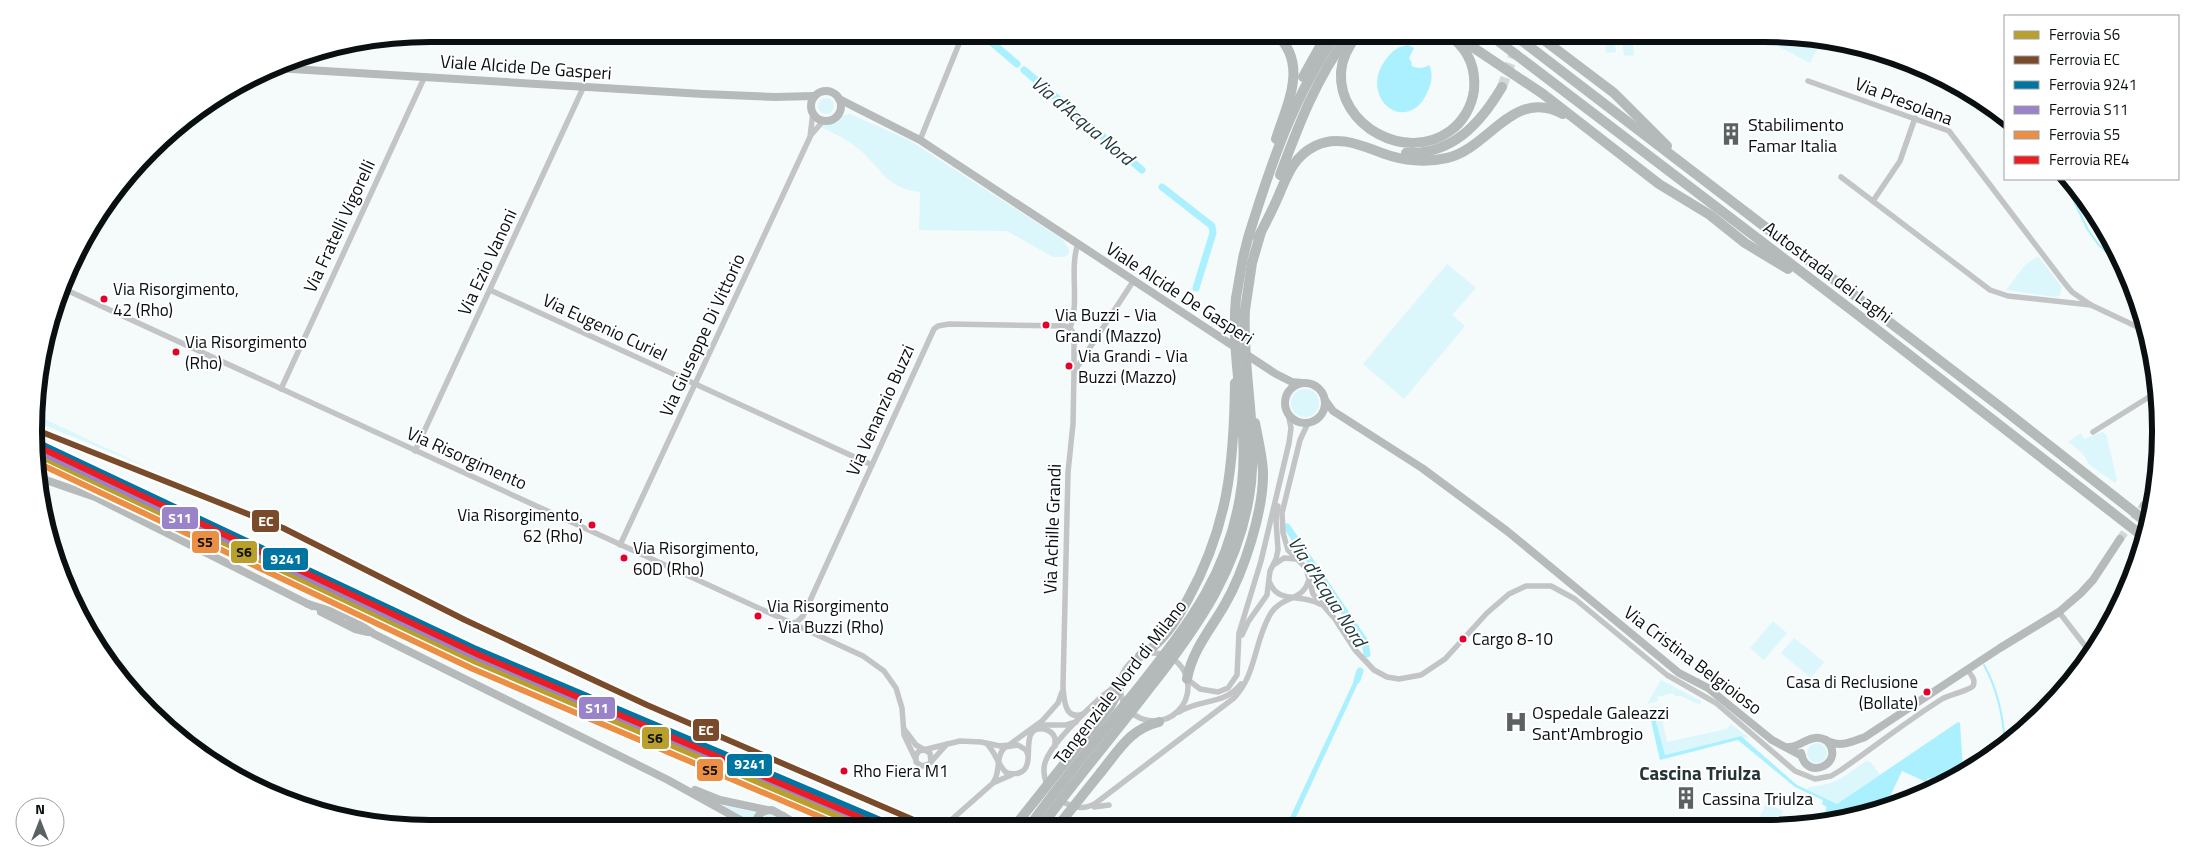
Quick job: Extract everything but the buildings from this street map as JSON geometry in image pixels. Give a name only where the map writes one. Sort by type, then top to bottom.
[{"type":"highway","points":[[1258,238],[1269,191],[1276,139],[1293,86],[1294,73],[1289,50],[1282,42]]},
{"type":"highway","points":[[1276,139],[1303,77],[1323,42]]},
{"type":"highway","name":"Tangenziale Nord di Milano","points":[[1269,191],[1298,100],[1319,60],[1332,42]]},
{"type":"highway","name":"Tangenziale Nord di Milano","points":[[1034,820],[1174,644],[1202,601],[1220,564],[1236,516],[1243,466],[1242,425],[1235,350],[1236,298],[1243,258],[1269,191],[1312,96],[1328,65],[1345,42]]},
{"type":"highway","points":[[1352,42],[1348,47],[1342,66],[1342,85],[1346,98],[1356,115],[1374,132],[1394,142],[1408,144],[1425,142],[1447,133],[1462,119],[1471,102],[1474,84],[1471,63],[1466,52],[1455,42]]},
{"type":"highway","points":[[1465,42],[1543,94],[1660,184],[1710,215],[1745,243],[1836,299]]},
{"type":"highway","name":"Autostrada dei Laghi","points":[[1499,42],[2138,532]]},
{"type":"highway","name":"Autostrada dei Laghi","points":[[1523,42],[2003,409],[2141,518]]},
{"type":"highway","points":[[1547,42],[1614,93],[1632,113],[1650,127],[1684,165]]},
{"type":"highway","points":[[1551,42],[1577,65]]},
{"type":"highway","points":[[1363,146],[1398,153],[1412,153],[1444,146],[1472,128],[1489,108],[1502,87]]},
{"type":"highway","points":[[1258,238],[1287,173],[1300,156],[1312,147],[1328,141],[1346,141],[1401,158],[1426,160],[1446,158],[1472,148],[1512,115],[1523,110],[1538,108],[1561,113],[1601,140]]},
{"type":"highway","name":"Tangenziale Nord di Milano","points":[[1047,820],[1177,654],[1217,592],[1235,552],[1249,498],[1252,469],[1251,399],[1245,334],[1245,310],[1258,238]]},
{"type":"highway","points":[[1140,656],[1160,642],[1182,612],[1202,575],[1217,537],[1227,496],[1234,426],[1235,350]]},
{"type":"highway","points":[[1187,679],[1192,658],[1226,603],[1249,550],[1261,494],[1262,464],[1251,399]]},
{"type":"highway","points":[[1020,820],[1109,708],[1119,690]]},
{"type":"highway","points":[[1063,820],[1133,733],[1146,725],[1159,722]]},
{"type":"street","points":[[920,140],[960,42]]},
{"type":"street","name":"Viale Alcide De Gasperi","points":[[290,69],[775,97],[814,96]]},
{"type":"street","name":"Via Fratelli Vigorelli","points":[[281,389],[425,76]]},
{"type":"street","name":"Via Presolana","points":[[1808,80],[1952,133],[2063,281],[2072,292],[2091,305]]},
{"type":"street","name":"Via Ezio Vanoni","points":[[415,451],[584,86]]},
{"type":"street","points":[[823,91],[832,92],[839,99],[839,112],[832,119],[824,120],[815,116],[812,111],[811,104],[814,96],[823,91]]},
{"type":"street","name":"Viale Alcide De Gasperi","points":[[775,97],[798,101],[812,111]]},
{"type":"street","name":"Viale Alcide De Gasperi","points":[[839,99],[892,124],[920,140],[1028,211],[1050,222],[1078,243],[1276,374],[1292,382],[1302,383]]},
{"type":"street","name":"Via Giuseppe Di Vittorio","points":[[810,137],[812,111]]},
{"type":"street","name":"Viale Alcide De Gasperi","points":[[839,112],[861,111]]},
{"type":"street","points":[[1873,201],[1900,161],[1915,118]]},
{"type":"street","name":"Via Giuseppe Di Vittorio","points":[[620,544],[810,137],[824,120]]},
{"type":"street","points":[[1841,177],[1990,290],[2008,296],[2091,305],[2137,327]]},
{"type":"street","name":"Via Achille Grandi","points":[[1078,243],[1074,263],[1073,317],[1070,328],[1074,334],[1073,424],[1068,472],[1063,687],[1065,706],[1068,712],[1076,715],[1085,713]]},
{"type":"street","points":[[1074,372],[1134,280]]},
{"type":"street","name":"Via Eugenio Curiel","points":[[490,290],[872,466]]},
{"type":"street","name":"Via Risorgimento","points":[[69,291],[863,656],[884,671],[892,680],[899,695],[904,737],[915,758]]},
{"type":"street","name":"Via Venanzio Buzzi","points":[[792,623],[797,622],[803,616],[931,334],[938,326],[959,324],[1065,326],[1070,328]]},
{"type":"street","points":[[1109,805],[1084,808],[1067,804],[1049,789],[1044,770],[1047,757],[1078,720],[1116,686],[1128,665],[1140,656],[1150,653],[1172,658],[1180,665],[1187,679],[1193,685],[1206,691],[1224,690],[1232,684],[1237,675],[1239,633],[1261,561],[1290,436],[1291,425],[1283,384],[1276,374]]},
{"type":"street","points":[[1286,398],[1292,388],[1302,383],[1317,386],[1330,408],[1346,418]]},
{"type":"street","points":[[2093,432],[2150,396]]},
{"type":"street","points":[[1320,417],[1324,410],[1325,400]]},
{"type":"street","points":[[1288,413],[1297,421],[1308,423],[1320,417],[1346,418]]},
{"type":"street","name":"Via Cristina Belgioioso","points":[[1346,418],[1422,468],[1537,555],[1671,666],[1722,697],[1772,740],[1802,756]]},
{"type":"street","points":[[1308,423],[1300,440],[1282,513],[1286,545],[1297,560],[1306,568],[1313,594],[1335,619],[1366,664],[1387,677],[1404,679],[1421,675],[1440,664],[1487,613],[1509,594],[1526,586],[1551,586],[1576,599],[1667,675],[1716,703],[1795,771],[1804,776],[1815,778],[1831,776],[1947,696],[1970,690],[1974,680],[1970,672],[1966,670]]},
{"type":"street","points":[[46,480],[96,498],[308,604],[347,616],[374,634],[668,780],[740,820]]},
{"type":"street","points":[[1238,651],[1248,622],[1267,595],[1269,578],[1278,550],[1276,520],[1280,497],[1279,487]]},
{"type":"street","points":[[1787,747],[1795,747],[1818,737],[1837,744],[1848,743],[1865,737],[2000,648],[2059,612],[2081,594],[2093,580],[2120,539]]},
{"type":"street","points":[[1273,566],[1284,558],[1297,560]]},
{"type":"street","points":[[1269,578],[1274,590],[1285,597],[1308,599],[1323,606]]},
{"type":"street","points":[[1084,808],[1096,803],[1234,698],[1243,687],[1251,669],[1270,614],[1280,603],[1303,591],[1308,580]]},
{"type":"street","points":[[2059,612],[2086,647]]},
{"type":"street","points":[[1120,679],[1119,690],[1122,701],[1128,711],[1142,720],[1159,722],[1188,707],[1225,698],[1239,686],[1251,669]]},
{"type":"street","points":[[1175,715],[1188,695],[1187,679]]},
{"type":"street","name":"Via Achille Grandi","points":[[1009,745],[1035,725],[1056,705],[1063,687]]},
{"type":"street","points":[[1035,725],[1066,725],[1078,720]]},
{"type":"street","points":[[903,728],[913,742],[931,754],[931,762]]},
{"type":"street","points":[[951,820],[993,783],[1003,777],[1026,769],[1029,757],[1029,738],[1039,729],[1047,730],[1054,735],[1056,740],[1053,750]]},
{"type":"street","points":[[1826,740],[1832,747],[1832,756]]},
{"type":"street","points":[[947,744],[927,766],[921,766],[916,762],[915,758],[918,752],[947,744],[965,741],[1022,747],[1029,757]]},
{"type":"street","points":[[1805,743],[1802,756],[1807,765],[1817,768],[1827,765],[1832,756],[1848,743]]},
{"type":"street","points":[[987,744],[1004,771],[1014,774]]},
{"type":"street","points":[[993,783],[998,775],[1002,750],[1009,745]]},
{"type":"street","points":[[668,780],[720,800],[776,811],[784,820]]},
{"type":"street","points":[[757,820],[767,810]]},
{"type":"shaded area","points":[[1605,42],[1615,42],[1616,52],[1606,53]]},
{"type":"shaded area","points":[[1622,42],[1633,42],[1634,55],[1624,56]]},
{"type":"shaded area","points":[[1771,42],[1818,47],[1810,63]]},
{"type":"shaded area","points":[[826,98],[834,106],[826,114],[818,106]]},
{"type":"shaded area","points":[[850,114],[909,140],[1062,239],[1069,249],[1069,253],[1064,257],[1053,257],[1007,231],[919,230],[920,192],[908,190],[890,181],[855,146],[821,127],[841,116]]},
{"type":"shaded area","points":[[2038,256],[2062,287],[2060,295],[2056,297],[2006,290],[2025,265]]},
{"type":"shaded area","points":[[1447,264],[1476,288],[1452,315],[1465,326],[1404,399],[1363,364]]},
{"type":"shaded area","points":[[1305,389],[1315,393],[1319,403],[1315,413],[1305,417],[1295,413],[1291,403],[1295,393]]},
{"type":"shaded area","points":[[43,418],[149,468],[42,424]]},
{"type":"shaded area","points":[[2102,432],[2106,434],[2117,480],[2115,483],[2090,465],[2082,453],[2068,442],[2081,433],[2084,439]]},
{"type":"shaded area","points":[[1773,621],[1787,633],[1764,660],[1750,648]]},
{"type":"shaded area","points":[[1794,638],[1824,662],[1811,678],[1781,653]]},
{"type":"shaded area","points":[[1661,680],[1701,701],[1700,705],[1681,696],[1675,696],[1673,693],[1657,697],[1658,701],[1647,704]]},
{"type":"shaded area","points":[[1659,706],[1667,742],[1727,729],[1731,724],[1748,737],[1742,739],[1741,736],[1665,755],[1652,707]]},
{"type":"shaded area","points":[[1817,743],[1824,746],[1827,753],[1824,760],[1817,763],[1810,760],[1807,753],[1810,746]]},
{"type":"shaded area","points":[[1866,761],[1871,762],[1880,775],[1837,804],[1807,790],[1809,787],[1840,779]]},
{"type":"shaded area","points":[[1766,803],[1783,811],[1779,819],[1758,820]]},
{"type":"shaded area","points":[[716,804],[756,812],[752,820],[745,820]]},
{"type":"shaded area","points":[[768,814],[775,814],[780,820],[762,820]]},
{"type":"water","points":[[1408,45],[1414,48],[1409,58],[1412,63],[1411,65],[1420,68],[1429,65],[1431,80],[1426,95],[1417,107],[1407,112],[1397,112],[1388,107],[1381,99],[1377,88],[1378,75],[1384,62],[1392,53],[1400,47]]},
{"type":"water","points":[[1354,681],[1359,681],[1295,820],[1289,820]]},
{"type":"water","points":[[1652,707],[1665,755],[1741,736],[1797,785],[1837,804],[1958,722],[1960,723],[1963,764],[1933,780],[1928,778],[1926,782],[1902,771],[1889,799],[1824,814],[1827,807],[1822,804],[1823,800],[1795,787],[1738,740],[1660,760],[1649,712]]},
{"type":"waterway","name":"Via d'Acqua Nord","points":[[991,42],[1017,64]]},
{"type":"waterway","name":"Via d'Acqua Nord","points":[[1024,70],[1142,170]]},
{"type":"waterway","name":"Via d'Acqua Nord","points":[[1162,187],[1212,226],[1213,233],[1196,288]]},
{"type":"waterway","points":[[2070,192],[2088,230],[2109,255]]},
{"type":"waterway","name":"Via d'Acqua Nord","points":[[1287,527],[1365,642],[1367,654]]},
{"type":"waterway","points":[[1984,665],[1999,703],[2004,735]]},
{"type":"waterway","name":"Via d'Acqua Nord","points":[[1357,680],[1360,671]]},
{"type":"tunnel","points":[[1502,87],[1518,42]]},
{"type":"tunnel","points":[[2120,539],[2144,505]]},
{"type":"rail line","name":"EC","points":[[42,432],[283,528],[465,620],[647,705],[914,820]]},
{"type":"rail line","name":"9241","points":[[43,445],[474,648],[880,820]]},
{"type":"rail line","name":"RE4","points":[[43,449],[479,655],[866,820]]},
{"type":"rail line","name":"EC","points":[[43,450],[418,627],[653,728]]},
{"type":"rail line","name":"S11","points":[[43,453],[471,655],[861,820]]},
{"type":"rail line","name":"S6","points":[[43,457],[476,662],[847,820]]},
{"type":"rail line","name":"S5","points":[[44,466],[473,669],[828,820]]},
{"type":"place","name":"Stabilimento Famar Italia","points":[[1731,134]]},
{"type":"place","name":"Via Risorgimento, 42 (Rho)","points":[[104,299]]},
{"type":"place","name":"Via Buzzi - Via Grandi (Mazzo)","points":[[1046,325]]},
{"type":"place","name":"Via Risorgimento (Rho)","points":[[176,352]]},
{"type":"place","name":"Via Grandi - Via Buzzi (Mazzo)","points":[[1069,366]]},
{"type":"place","name":"Via Risorgimento, 62 (Rho)","points":[[592,525]]},
{"type":"place","name":"Via Risorgimento, 60D (Rho)","points":[[624,558]]},
{"type":"place","name":"Via Risorgimento - Via Buzzi (Rho)","points":[[758,616]]},
{"type":"place","name":"Cargo 8-10","points":[[1463,639]]},
{"type":"place","name":"Casa di Reclusione (Bollate)","points":[[1927,692]]},
{"type":"place","name":"Ospedale Galeazzi Sant'Ambrogio","points":[[1516,722]]},
{"type":"place","name":"Rho Fiera M1","points":[[844,771]]},
{"type":"place","name":"Cassina Triulza","points":[[1686,798]]},
{"type":"district","name":"Cascina Triulza","points":[[1700,772]]}]
